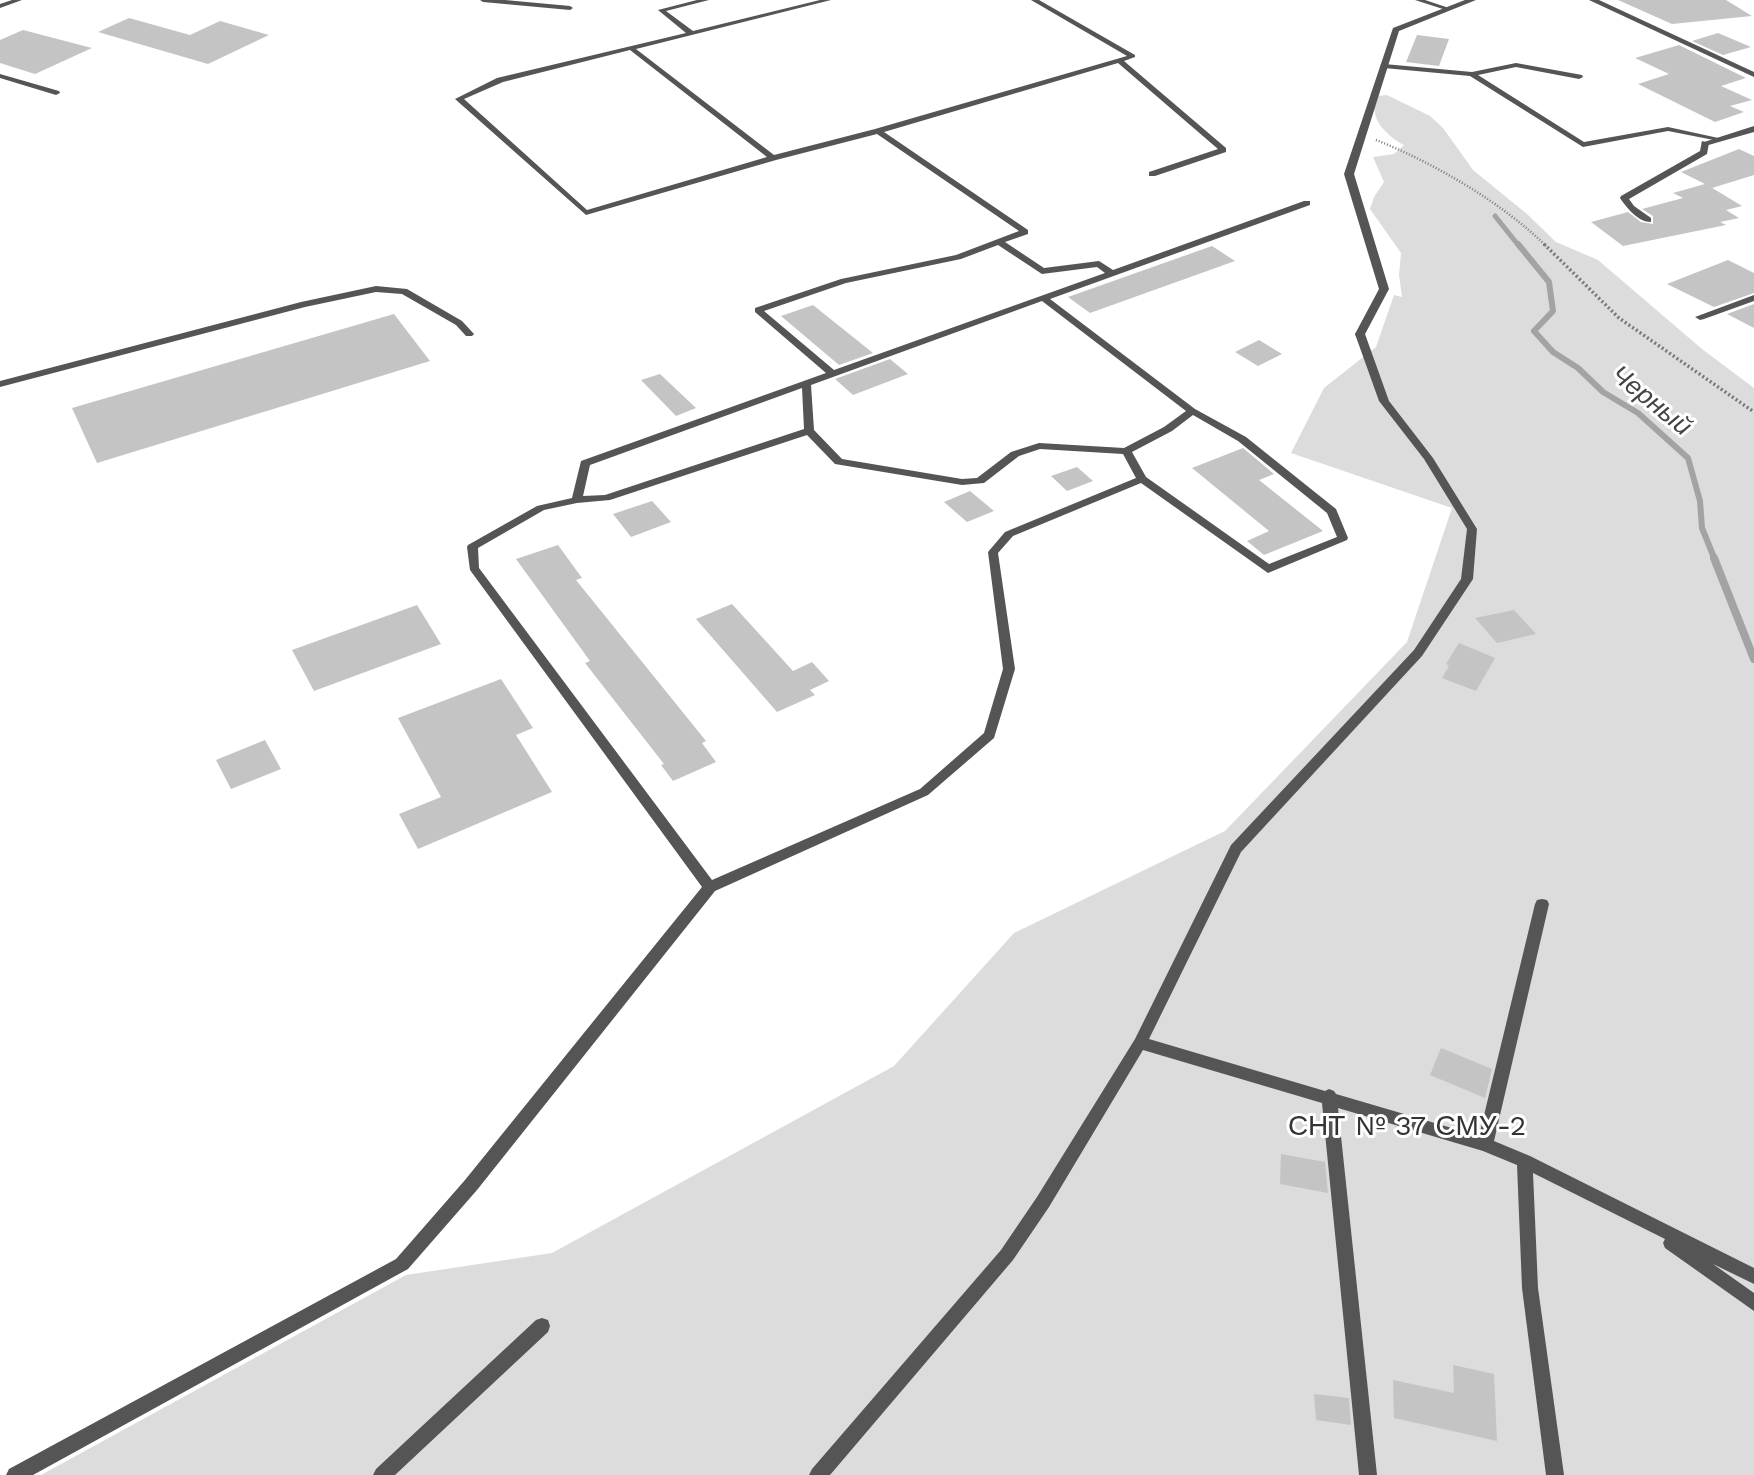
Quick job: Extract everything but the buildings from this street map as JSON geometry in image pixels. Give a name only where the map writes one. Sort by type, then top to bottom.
[{"type":"street","points":[[1360,334],[1384,289],[1349,174],[1384,65],[1396,30],[1446,8],[1472,0]]},
{"type":"street","points":[[1593,0],[1754,75]]},
{"type":"street","points":[[1705,143],[1754,129]]},
{"type":"street","points":[[1700,317],[1754,298]]},
{"type":"lane","points":[[0,6],[19,0]]},
{"type":"lane","points":[[483,0],[570,8]]},
{"type":"lane","points":[[691,33],[661,10],[706,0]]},
{"type":"lane","points":[[828,0],[500,80],[459,99],[586,214],[1133,56],[1034,0]]},
{"type":"lane","points":[[1418,0],[1446,8]]},
{"type":"lane","points":[[631,48],[773,158]]},
{"type":"lane","points":[[1119,60],[1223,150],[1152,174]]},
{"type":"lane","points":[[1384,65],[1472,74],[1516,65],[1579,77]]},
{"type":"lane","points":[[1472,74],[1583,145],[1592,146],[1668,129],[1719,139]]},
{"type":"lane","points":[[0,76],[56,93]]},
{"type":"lane","points":[[833,374],[758,310],[844,281],[958,257],[1025,232],[878,131]]},
{"type":"lane","points":[[1648,220],[1631,208],[1624,198],[1704,152],[1705,143]]},
{"type":"lane","points":[[577,500],[585,463],[1307,203]]},
{"type":"lane","points":[[999,242],[1042,271],[1099,264],[1111,273]]},
{"type":"lane","points":[[0,384],[304,304],[376,289],[404,292],[459,323],[469,334]]},
{"type":"lane","points":[[1043,298],[1192,411],[1242,439],[1332,511],[1343,538],[1268,569],[1142,479],[1126,451]]},
{"type":"lane","points":[[818,1475],[1007,1255],[1140,1043],[1236,849],[1418,653],[1467,579],[1472,529],[1428,458],[1384,401],[1360,334]]},
{"type":"lane","points":[[806,383],[809,431],[839,462],[962,482],[981,481],[1015,454],[1039,446],[1126,451],[1168,429],[1192,411]]},
{"type":"lane","points":[[710,887],[474,568],[472,547],[541,508],[577,500],[606,498],[809,431]]},
{"type":"lane","points":[[15,1475],[401,1265],[471,1185],[710,887],[924,792],[990,735],[1009,669],[993,552],[1009,534],[1142,479]]},
{"type":"lane","points":[[1485,1145],[1542,904]]},
{"type":"lane","points":[[1140,1043],[1329,1096],[1485,1145],[1525,1161],[1645,1224],[1754,1276]]},
{"type":"lane","points":[[1329,1096],[1368,1475]]},
{"type":"lane","points":[[1525,1161],[1530,1288],[1555,1475]]},
{"type":"lane","points":[[1645,1224],[1754,1303]]},
{"type":"lane","points":[[382,1475],[542,1326]]},
{"type":"path","points":[[1362,135],[1419,157],[1462,183],[1539,239],[1619,318],[1754,412]]},
{"type":"green space","name":"СНТ № 37 СМУ-2","points":[[1387,95],[1430,116],[1443,128],[1473,170],[1527,214],[1556,242],[1598,260],[1702,349],[1754,388],[1754,1475],[41,1475],[406,1275],[552,1253],[894,1066],[1014,933],[1225,831],[1407,642],[1452,508],[1291,453],[1324,388],[1376,347],[1394,295],[1402,297],[1399,275],[1401,253],[1370,209],[1384,182],[1373,157],[1394,154],[1404,145],[1391,137],[1377,119],[1377,96]]},
{"type":"waterway","name":"Черный","points":[[1495,216],[1519,246]]},
{"type":"waterway","name":"Черный","points":[[1518,244],[1549,282],[1553,311],[1534,331],[1553,352],[1578,368],[1603,392],[1638,413],[1688,458],[1700,501],[1702,528],[1715,560]]},
{"type":"waterway","name":"Черный","points":[[1714,558],[1754,659]]}]
